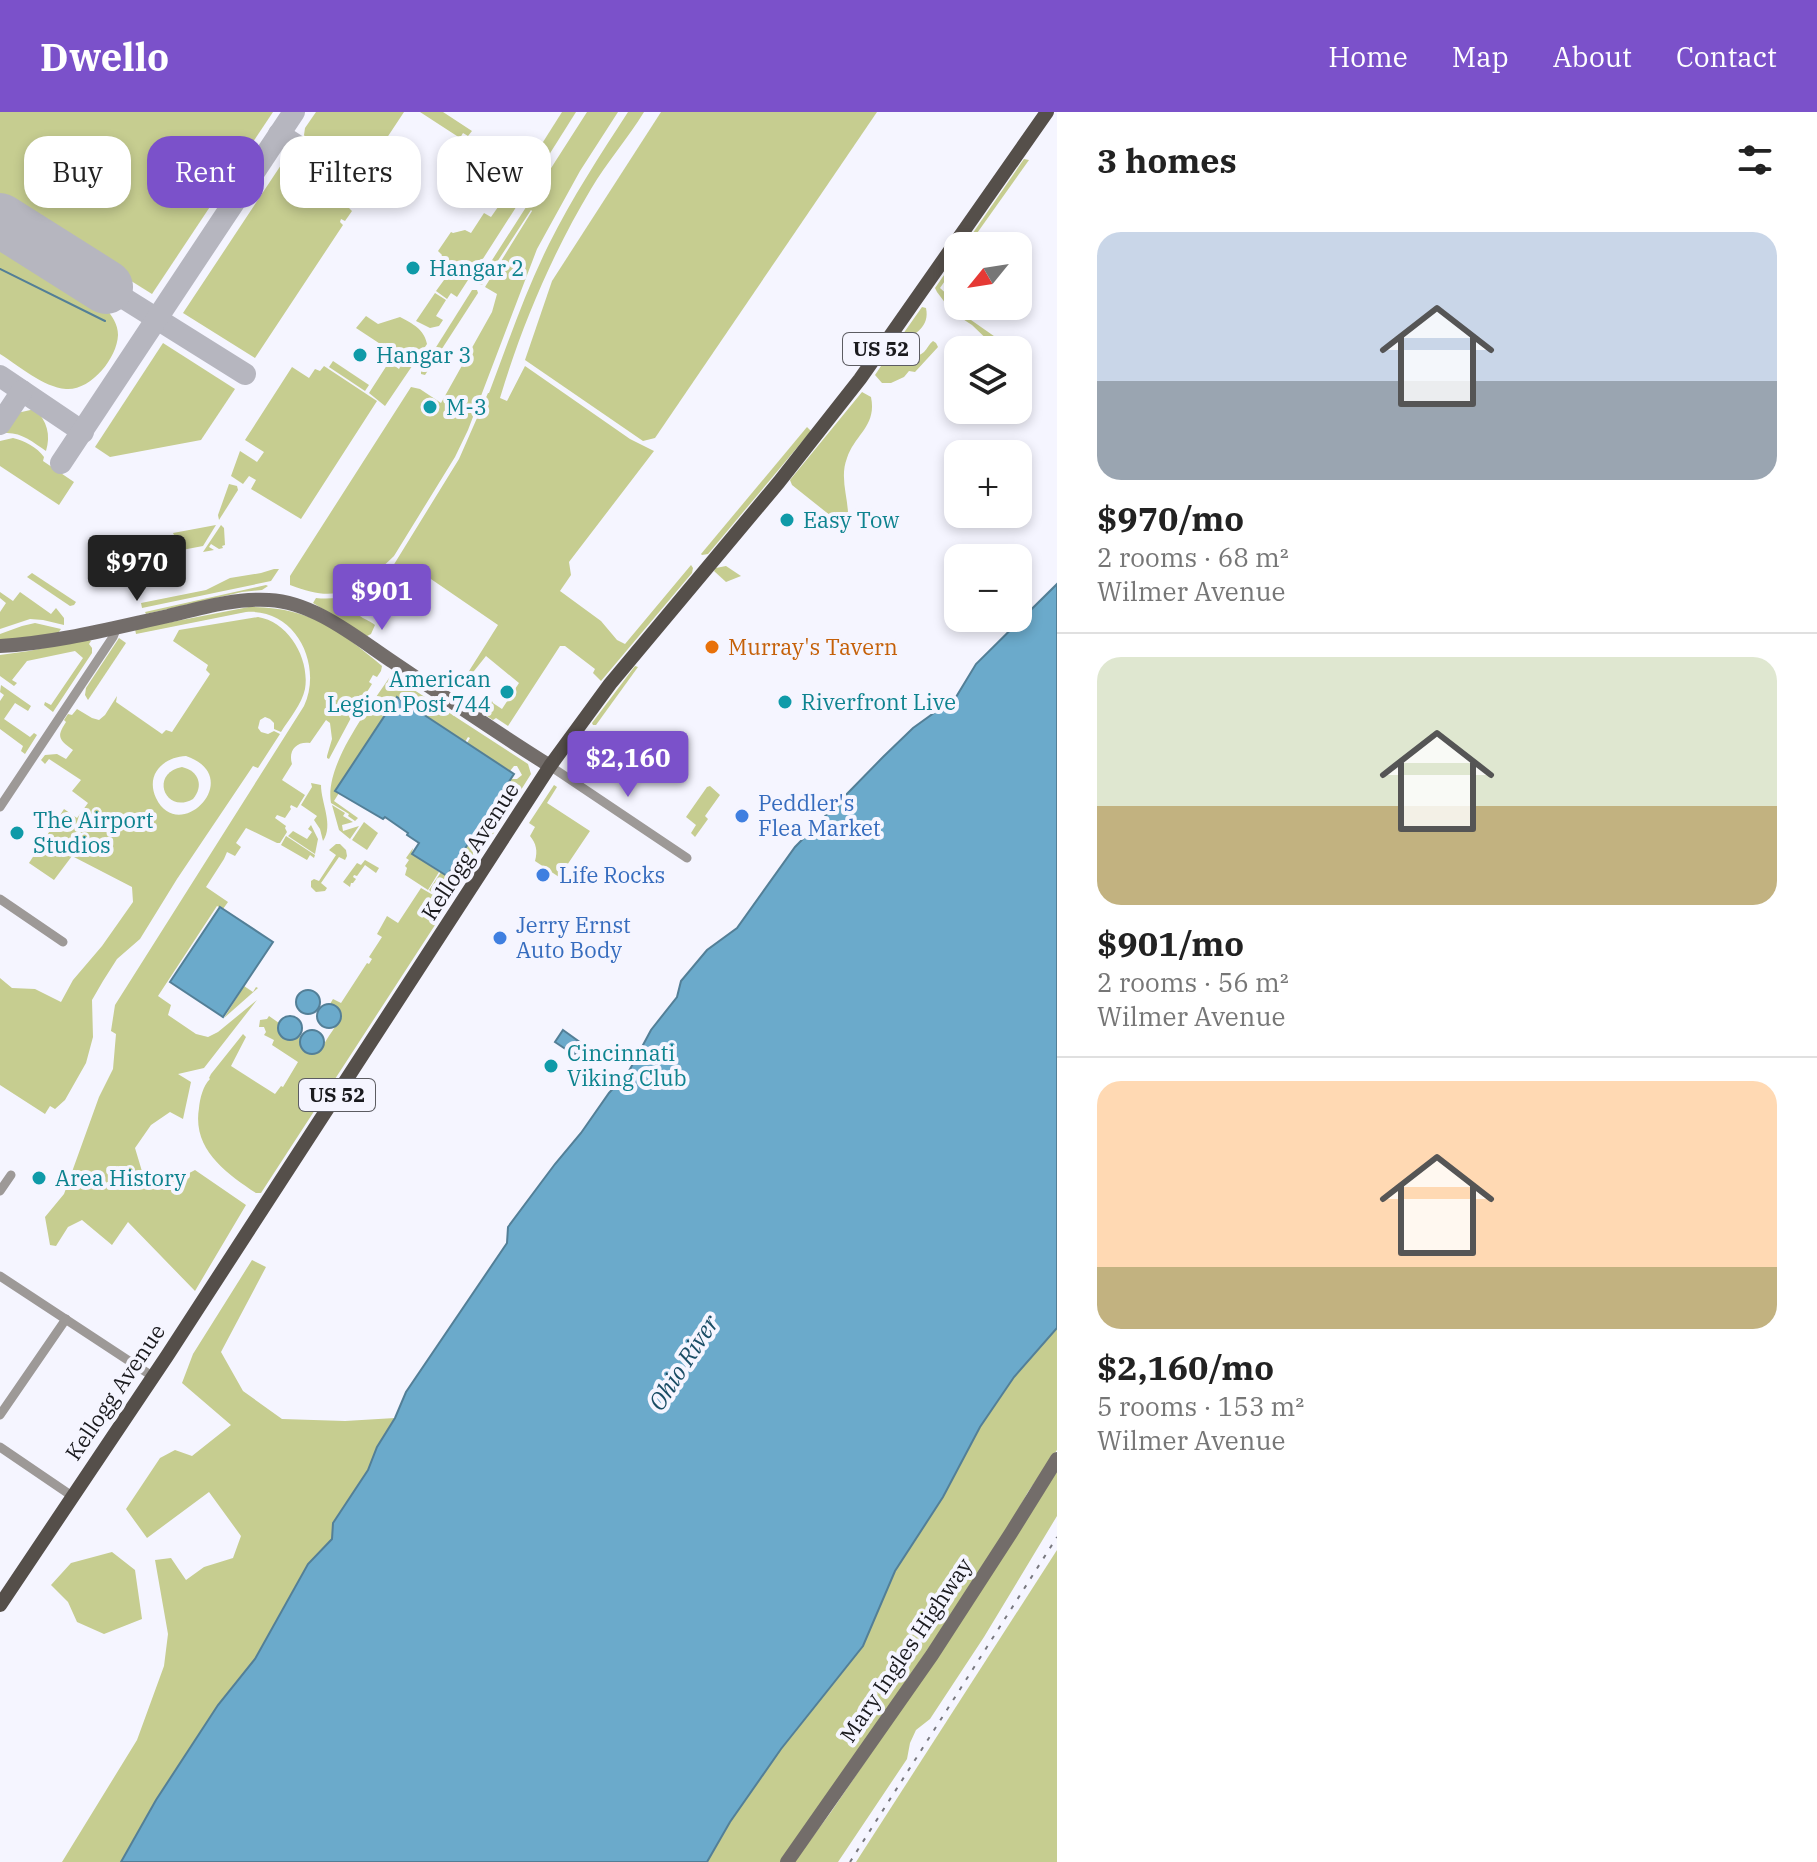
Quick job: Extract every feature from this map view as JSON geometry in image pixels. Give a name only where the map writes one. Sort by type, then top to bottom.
[{"type":"main road","name":"Kellogg Avenue","points":[[0,1605],[167,1356],[550,766],[610,684],[860,379],[1047,112]]},
{"type":"street","points":[[0,646],[74,636],[249,600],[271,600],[301,606],[354,636],[687,858]]},
{"type":"street","points":[[0,807],[74,698],[117,627]]},
{"type":"street","points":[[0,899],[63,942]]},
{"type":"street","points":[[0,1191],[11,1175]]},
{"type":"street","points":[[0,1276],[152,1376]]},
{"type":"street","points":[[0,1415],[66,1319]]},
{"type":"street","points":[[0,1447],[72,1496]]},
{"type":"street","name":"Mary Ingles Highway","points":[[787,1862],[932,1655],[1057,1459]]},
{"type":"green space","points":[[0,112],[273,112],[257,136],[147,136],[147,208],[209,208],[152,294],[0,199]]},
{"type":"green space","points":[[316,112],[404,112],[388,136],[304,136],[305,128]]},
{"type":"green space","points":[[420,112],[443,112],[472,131],[468,136],[463,133],[457,136]]},
{"type":"green space","points":[[562,112],[576,112],[551,152],[551,136],[547,136]]},
{"type":"green space","points":[[587,112],[618,112],[580,171],[537,249],[468,430],[455,457],[394,556],[359,584],[340,592],[322,594],[290,585],[290,576],[411,387],[420,389],[441,403],[492,312],[497,294],[485,287],[531,210],[482,285],[478,282],[525,208],[551,208],[551,168]]},
{"type":"green space","points":[[628,112],[644,112],[597,179],[563,239],[528,317],[500,398],[507,401],[525,366],[630,439],[654,451],[569,562],[571,575],[560,591],[601,621],[617,640],[625,644],[691,565],[693,568],[601,681],[593,673],[595,669],[565,646],[560,646],[508,726],[478,710],[492,701],[502,709],[519,683],[486,656],[466,681],[464,679],[498,625],[409,564],[368,615],[362,613],[361,606],[392,571],[459,459],[549,244]]},
{"type":"green space","points":[[661,112],[877,112],[655,438],[643,441],[525,360],[552,281]]},
{"type":"green space","points":[[1024,159],[1029,160],[978,232],[974,232]]},
{"type":"green space","points":[[280,167],[280,208],[349,208],[352,211],[345,221],[341,219],[343,225],[255,358],[183,313],[253,208],[264,208],[264,191]]},
{"type":"green space","points":[[497,208],[516,208],[470,279],[440,259],[442,255],[438,251],[451,232],[465,230],[471,233],[484,213],[491,217]]},
{"type":"green space","points":[[0,241],[105,307],[112,317],[118,335],[113,354],[101,372],[84,385],[66,389],[57,387],[0,354]]},
{"type":"green space","points":[[453,270],[468,280],[457,297],[451,293],[447,299],[436,291],[444,280],[448,280]]},
{"type":"green space","points":[[944,275],[940,288],[944,292],[944,301],[937,292],[935,288]]},
{"type":"green space","points":[[472,290],[478,293],[425,375],[421,374],[421,371]]},
{"type":"green space","points":[[435,293],[446,300],[436,316],[443,320],[439,326],[430,328],[416,321]]},
{"type":"green space","points":[[922,307],[926,308],[927,315],[924,325],[901,343],[898,341]]},
{"type":"green space","points":[[366,316],[378,324],[400,317],[421,331],[426,339],[427,344],[385,406],[369,393],[389,362],[400,367],[391,360],[394,353],[356,328]]},
{"type":"green space","points":[[964,320],[971,320],[994,336],[983,336]]},
{"type":"green space","points":[[933,341],[938,347],[915,372],[909,371],[891,383],[882,383],[875,375],[891,351],[920,355]]},
{"type":"green space","points":[[163,343],[235,389],[201,440],[110,457],[95,447]]},
{"type":"green space","points":[[333,361],[369,385],[365,391],[329,367]]},
{"type":"green space","points":[[324,366],[377,401],[301,519],[251,489],[256,480],[249,476],[243,484],[231,476],[240,451],[257,462],[264,452],[245,440],[292,367],[309,378],[315,369],[320,371]]},
{"type":"green space","points":[[862,392],[871,397],[872,407],[868,423],[851,450],[845,467],[847,526],[792,485],[790,480]]},
{"type":"green space","points":[[35,409],[47,428],[46,451],[22,436],[5,433],[17,413]]},
{"type":"green space","points":[[807,427],[811,431],[708,554],[702,555],[701,554]]},
{"type":"green space","points":[[13,438],[34,447],[44,457],[43,461],[74,482],[59,505],[0,466],[0,441]]},
{"type":"green space","points":[[229,484],[237,486],[238,490],[219,520],[218,515]]},
{"type":"green space","points":[[216,525],[203,546],[182,550],[173,533]]},
{"type":"green space","points":[[221,525],[224,528],[223,548],[211,544],[209,547],[214,550],[203,552]]},
{"type":"green space","points":[[164,535],[162,553],[145,557],[123,543]]},
{"type":"green space","points":[[726,566],[741,576],[726,582],[714,571]]},
{"type":"green space","points":[[279,569],[271,581],[142,608],[141,603],[206,590],[230,578]]},
{"type":"green space","points":[[32,573],[76,602],[74,605],[70,606],[27,577]]},
{"type":"green space","points":[[376,578],[378,580],[356,606],[360,616],[375,625],[367,636],[313,603],[316,598],[348,594]]},
{"type":"green space","points":[[266,585],[262,590],[145,612]]},
{"type":"green space","points":[[0,592],[13,601],[20,592],[51,614],[56,608],[64,618],[64,625],[30,619],[0,629],[0,612],[6,603],[0,598]]},
{"type":"green space","points":[[249,607],[289,611],[322,623],[382,666],[377,677],[373,675],[369,682],[372,684],[352,712],[329,759],[327,756],[332,739],[330,723],[326,720],[310,743],[294,748],[292,764],[282,780],[305,795],[297,808],[291,805],[285,818],[277,815],[275,818],[286,826],[287,832],[277,843],[246,828],[236,843],[241,847],[235,856],[227,852],[206,887],[228,902],[223,909],[217,906],[158,996],[171,1005],[168,1015],[196,1034],[208,1037],[257,1000],[204,1068],[178,1074],[191,1082],[183,1119],[170,1112],[151,1125],[135,1148],[144,1178],[176,1180],[195,1170],[246,1205],[195,1291],[128,1222],[112,1245],[82,1220],[68,1227],[56,1246],[50,1245],[45,1217],[64,1194],[99,1097],[113,1069],[116,1034],[111,1031],[115,1005],[304,706],[309,690],[310,673],[301,642],[279,619],[264,613],[246,612],[136,634],[135,629]]},
{"type":"green space","points":[[258,617],[269,620],[288,634],[295,644],[304,666],[305,689],[281,732],[274,729],[270,719],[265,717],[260,720],[258,728],[261,732],[280,734],[258,768],[253,766],[140,939],[117,959],[103,981],[92,1000],[93,1037],[86,1063],[65,1100],[55,1109],[50,1106],[45,1114],[0,1085],[0,978],[12,988],[35,989],[61,1002],[73,980],[133,902],[132,887],[72,856],[54,880],[29,863],[64,809],[77,818],[88,803],[72,791],[81,780],[49,759],[45,764],[41,760],[45,755],[57,754],[66,759],[73,750],[60,738],[68,714],[72,715],[77,709],[99,720],[117,696],[116,702],[162,734],[166,730],[172,732],[210,674],[206,670],[208,665],[173,641],[179,630]],"holes":[[[186,756],[203,766],[210,778],[209,791],[202,803],[192,811],[179,815],[166,811],[153,789],[159,768],[170,760]]]},
{"type":"green space","points":[[35,623],[61,629],[58,633],[0,641],[0,634]]},
{"type":"green space","points":[[119,638],[126,643],[88,700],[86,688]]},
{"type":"green space","points":[[87,639],[91,641],[92,653],[53,712],[44,705],[45,702],[51,705],[83,658],[75,651],[27,661],[12,680],[17,683],[14,686],[0,676],[0,655]]},
{"type":"green space","points":[[635,666],[638,667],[593,725],[592,723]]},
{"type":"green space","points":[[391,675],[528,764],[531,774],[261,1193],[256,1193],[223,1168],[206,1148],[201,1136],[199,1104],[211,1074],[243,1034],[246,1037],[231,1066],[275,1094],[283,1087],[298,1062],[272,1045],[274,1040],[264,1035],[264,1027],[259,1027],[260,1020],[269,1016],[297,1038],[302,1035],[300,1043],[307,1053],[323,1047],[340,1016],[340,1012],[330,1004],[333,999],[341,1003],[369,964],[372,959],[369,957],[382,937],[377,934],[387,916],[398,923],[421,888],[440,899],[429,890],[441,872],[447,876],[511,779],[522,775],[517,766],[510,771],[467,743],[470,738],[465,742],[397,697],[336,791],[339,793],[334,801],[358,818],[355,821],[348,816],[331,803],[335,771],[351,736]]},
{"type":"green space","points":[[1,685],[31,706],[28,711],[15,703],[4,719],[30,737],[34,733],[37,735],[25,754],[21,751],[23,746],[0,729],[0,701],[4,695],[0,692]]},
{"type":"green space","points":[[182,767],[196,775],[198,789],[193,799],[175,802],[165,791],[164,784],[172,771]]},
{"type":"green space","points":[[311,783],[321,785],[327,821],[323,841],[314,820],[317,816],[301,805],[312,787]]},
{"type":"green space","points":[[554,785],[557,787],[547,803],[590,831],[559,877],[535,861],[536,847],[530,836],[535,827],[529,823]]},
{"type":"green space","points":[[710,786],[720,795],[695,837],[691,833],[696,825],[686,817]]},
{"type":"green space","points":[[332,805],[353,822],[342,825],[343,831],[359,826],[350,839],[339,830]]},
{"type":"green space","points":[[364,822],[378,833],[367,850],[352,840]]},
{"type":"green space","points":[[311,825],[318,839],[315,854],[288,836],[293,831],[307,839],[312,832],[308,829]]},
{"type":"green space","points":[[286,836],[315,855],[314,858],[310,855],[307,860],[281,845]]},
{"type":"green space","points":[[336,844],[346,850],[347,856],[345,860],[339,857],[321,883],[327,888],[325,891],[316,892],[311,887],[311,881],[319,881],[336,855],[329,850]]},
{"type":"green space","points":[[413,848],[412,853],[439,872],[428,890],[405,875],[409,860],[406,858]]},
{"type":"green space","points":[[365,860],[379,868],[376,873],[365,865],[357,876],[354,875],[356,879],[350,887],[343,882],[357,863],[361,865]]},
{"type":"green space","points":[[244,986],[253,992],[258,988],[224,1018]]},
{"type":"green space","points":[[252,1260],[266,1267],[221,1352],[243,1391],[282,1419],[345,1421],[395,1418],[377,1447],[368,1470],[333,1523],[332,1539],[308,1564],[255,1659],[218,1705],[156,1800],[121,1862],[62,1862],[137,1740],[164,1666],[168,1634],[155,1560],[171,1558],[186,1580],[204,1567],[233,1558],[241,1536],[209,1492],[147,1538],[126,1509],[160,1458],[175,1450],[192,1456],[231,1425],[182,1383],[193,1354]]},
{"type":"green space","points":[[1057,1328],[1057,1450],[1028,1492],[998,1545],[781,1862],[707,1862],[730,1822],[781,1749],[863,1646],[895,1571],[943,1497],[980,1427],[1014,1377]]},
{"type":"green space","points":[[1057,1470],[1057,1516],[930,1719],[916,1730],[907,1759],[838,1862],[794,1862],[916,1687]]},
{"type":"green space","points":[[1057,1550],[1057,1862],[856,1862]]},
{"type":"green space","points":[[112,1552],[135,1570],[142,1619],[104,1634],[77,1622],[68,1602],[51,1585],[71,1563]]},
{"type":"water","name":"Ohio River","points":[[1057,584],[1057,1328],[1014,1377],[980,1427],[943,1497],[895,1571],[863,1646],[781,1749],[730,1822],[707,1862],[121,1862],[156,1800],[218,1705],[255,1659],[308,1564],[332,1539],[333,1523],[368,1470],[406,1392],[507,1243],[508,1227],[629,1071],[651,1030],[677,997],[681,981],[707,950],[737,928],[795,847],[913,728],[956,697],[976,664],[1008,632],[1032,632],[1032,609]]},
{"type":"water","points":[[397,697],[514,774],[447,876],[412,854],[419,843],[408,833],[335,791]]},
{"type":"water","points":[[220,907],[273,942],[223,1017],[170,982]]},
{"type":"water","points":[[308,990],[317,993],[320,1002],[317,1011],[308,1014],[299,1011],[296,1002],[299,993]]},
{"type":"water","points":[[329,1004],[337,1008],[341,1016],[337,1024],[329,1028],[321,1024],[317,1016],[321,1008]]},
{"type":"water","points":[[290,1016],[299,1019],[302,1028],[299,1037],[290,1040],[281,1037],[278,1028],[281,1019]]},
{"type":"water","points":[[312,1030],[323,1037],[324,1042],[317,1053],[312,1054],[301,1047],[300,1042],[307,1031]]},
{"type":"water","points":[[563,1030],[581,1043],[580,1053],[573,1054],[555,1042]]},
{"type":"waterway","points":[[0,269],[105,321]]},
{"type":"taxiway","points":[[61,463],[294,112]]},
{"type":"taxiway","points":[[106,287],[245,374]]},
{"type":"taxiway","points":[[0,376],[83,432]]},
{"type":"taxiway","points":[[0,424],[22,391]]},
{"type":"runway","points":[[0,220],[106,287]]},
{"type":"railway","points":[[850,1862],[1057,1537]]},
{"type":"place","name":"Hangar 2","points":[[413,268]]},
{"type":"place","name":"Hangar 3","points":[[360,355]]},
{"type":"place","name":"M-3","points":[[430,407]]},
{"type":"place","name":"Easy Tow","points":[[787,520]]},
{"type":"place","name":"Murray's Tavern","points":[[712,647]]},
{"type":"place","name":"American Legion Post 744","points":[[507,692]]},
{"type":"place","name":"Riverfront Live","points":[[785,702]]},
{"type":"place","name":"Peddler's Flea Market","points":[[742,816]]},
{"type":"place","name":"The Airport Studios","points":[[17,833]]},
{"type":"place","name":"Life Rocks","points":[[543,875]]},
{"type":"place","name":"Jerry Ernst Auto Body","points":[[500,938]]},
{"type":"place","name":"Cincinnati Viking Club","points":[[551,1066]]},
{"type":"place","name":"Area History","points":[[39,1178]]}]
